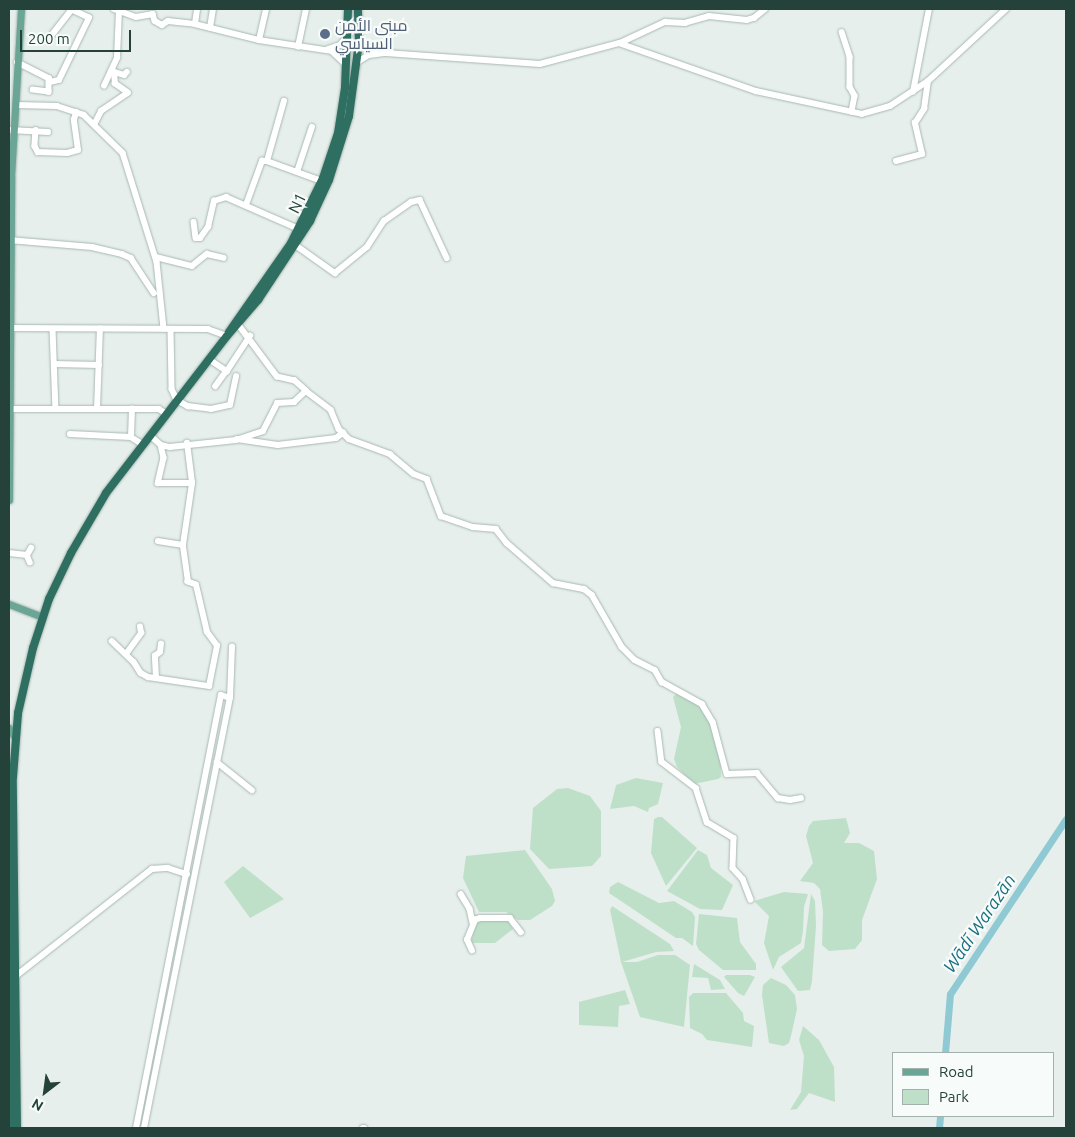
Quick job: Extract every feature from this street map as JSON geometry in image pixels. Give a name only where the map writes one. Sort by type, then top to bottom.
[{"type":"highway","points":[[345,39],[348,9]]},
{"type":"highway","name":"N1","points":[[227,336],[239,326],[297,246],[322,196],[338,154],[349,116],[359,40],[358,9]]},
{"type":"highway","points":[[345,39],[353,34],[359,40]]},
{"type":"highway","name":"N1","points":[[10,1128],[12,833],[16,738],[27,668],[43,616],[87,524],[142,444],[227,336],[299,229],[322,181],[338,133],[345,88],[345,39]]},
{"type":"highway","points":[[344,62],[349,69],[356,63]]},
{"type":"highway","name":"N1","points":[[12,833],[16,976],[17,1128]]},
{"type":"main road","points":[[9,500],[12,130],[17,105],[17,62],[21,9]]},
{"type":"main road","points":[[9,604],[43,616]]},
{"type":"main road","points":[[9,728],[16,738]]},
{"type":"street","points":[[195,24],[197,9]]},
{"type":"street","points":[[210,28],[213,9]]},
{"type":"street","points":[[259,40],[266,9]]},
{"type":"street","points":[[298,47],[306,9]]},
{"type":"street","points":[[359,40],[369,50],[386,53],[540,64],[619,43],[665,22],[685,22],[709,16],[747,20],[754,18],[765,9]]},
{"type":"street","points":[[914,92],[929,9]]},
{"type":"street","points":[[619,43],[756,91],[852,112],[875,112],[914,92],[928,81],[1006,9]]},
{"type":"street","points":[[50,82],[59,80],[89,18],[72,10],[53,34]]},
{"type":"street","points":[[104,86],[113,71],[118,52],[116,10],[136,17],[153,14],[155,21],[162,25],[168,21],[195,24],[259,40],[332,51],[344,62]]},
{"type":"street","points":[[842,32],[850,57],[850,87],[855,96],[852,112]]},
{"type":"street","points":[[317,50],[337,47],[345,39]]},
{"type":"street","points":[[356,63],[369,55],[386,53]]},
{"type":"street","points":[[17,62],[41,72],[50,82],[49,92],[33,90]]},
{"type":"street","points":[[113,71],[124,75],[127,72]]},
{"type":"street","points":[[95,123],[101,111],[128,93],[115,84],[113,71]]},
{"type":"street","points":[[896,161],[922,154],[915,123],[924,109],[928,81]]},
{"type":"street","points":[[268,161],[284,101]]},
{"type":"street","points":[[17,105],[57,106],[76,112],[95,123],[123,153],[156,257],[164,329]]},
{"type":"street","points":[[36,130],[34,146],[38,152],[67,154],[78,150],[74,120],[76,112]]},
{"type":"street","points":[[297,172],[312,128]]},
{"type":"street","points":[[12,130],[48,132]]},
{"type":"street","points":[[246,205],[262,161],[268,161],[322,181]]},
{"type":"street","points":[[194,222],[196,238],[200,238],[208,227],[214,201],[226,197],[299,229]]},
{"type":"street","points":[[297,246],[335,273],[368,247],[384,221],[411,202],[420,200],[447,258]]},
{"type":"street","points":[[11,240],[92,247],[122,254],[131,258],[154,293]]},
{"type":"street","points":[[156,257],[192,266],[207,254],[224,258]]},
{"type":"street","points":[[239,326],[250,336],[277,377],[295,381],[306,392],[331,410],[343,433],[364,446],[390,454],[414,474],[427,479],[441,516],[473,526],[496,529],[507,543],[553,583],[584,589],[592,595],[622,648],[645,666],[655,670],[662,682],[702,704],[713,722],[726,774],[757,773],[778,798],[790,800],[800,798]]},
{"type":"street","points":[[10,328],[208,329],[227,336]]},
{"type":"street","points":[[52,329],[56,409]]},
{"type":"street","points":[[97,409],[100,329]]},
{"type":"street","points":[[171,329],[172,389],[177,400],[188,406],[210,409],[230,405],[236,377]]},
{"type":"street","points":[[216,386],[250,336]]},
{"type":"street","points":[[209,359],[227,371]]},
{"type":"street","points":[[55,364],[99,364]]},
{"type":"street","points":[[161,445],[237,439],[263,431],[277,403],[294,402],[306,392]]},
{"type":"street","points":[[10,409],[159,409],[166,414]]},
{"type":"street","points":[[131,437],[132,409]]},
{"type":"street","points":[[237,439],[278,445],[336,438],[343,433]]},
{"type":"street","points":[[70,434],[131,437],[142,444]]},
{"type":"street","points":[[150,435],[161,445],[164,458],[158,483],[192,483]]},
{"type":"street","points":[[112,641],[126,654],[141,673],[156,678],[209,686],[217,646],[207,632],[196,585],[188,582],[183,545],[192,483],[187,443]]},
{"type":"street","points":[[158,541],[183,545]]},
{"type":"street","points":[[27,555],[31,548]]},
{"type":"street","points":[[9,553],[27,555]]},
{"type":"street","points":[[27,555],[30,562]]},
{"type":"street","points":[[126,654],[140,633],[140,627]]},
{"type":"street","points":[[156,678],[154,656],[160,652],[161,644]]},
{"type":"street","points":[[144,1128],[230,698],[232,647]]},
{"type":"street","points":[[136,1128],[221,695],[230,698]]},
{"type":"street","points":[[658,731],[662,762],[696,788],[708,822],[734,838],[733,868],[743,879],[752,900]]},
{"type":"street","points":[[217,762],[252,790]]},
{"type":"street","points":[[16,976],[152,869],[168,868],[187,874]]},
{"type":"street","points":[[461,894],[470,909],[473,923],[467,940],[472,951]]},
{"type":"street","points":[[473,923],[480,918],[501,915],[517,923],[522,932]]},
{"type":"green space","points":[[676,694],[697,703],[708,719],[720,753],[721,777],[718,779],[694,784],[677,767],[674,759],[681,727],[673,697]]},
{"type":"green space","points":[[636,778],[663,783],[658,804],[649,808],[648,812],[634,806],[610,809],[616,785]]},
{"type":"green space","points":[[568,788],[590,796],[601,811],[601,856],[592,866],[549,869],[530,849],[533,808],[557,789]]},
{"type":"green space","points":[[662,817],[697,848],[666,886],[651,853],[654,819]]},
{"type":"green space","points":[[846,818],[850,833],[844,843],[859,843],[874,851],[877,879],[862,920],[862,940],[855,949],[829,951],[822,945],[823,912],[820,889],[814,883],[800,881],[813,863],[806,836],[809,826],[813,821]]},
{"type":"green space","points":[[525,850],[552,889],[555,901],[552,906],[530,920],[518,920],[506,912],[479,912],[463,878],[466,856]]},
{"type":"green space","points":[[698,850],[707,855],[711,868],[733,885],[722,910],[700,909],[667,891]]},
{"type":"green space","points":[[243,866],[284,899],[250,918],[224,882]]},
{"type":"green space","points":[[618,882],[659,903],[674,901],[692,912],[695,917],[693,946],[682,938],[676,938],[609,893],[610,887]]},
{"type":"green space","points":[[784,892],[808,894],[804,907],[803,931],[801,943],[779,957],[773,970],[764,943],[769,916],[754,901]]},
{"type":"green space","points":[[811,894],[815,901],[816,926],[812,981],[810,990],[798,991],[781,967],[804,948]]},
{"type":"green space","points":[[612,906],[670,944],[674,951],[656,952],[622,962],[637,962],[658,955],[675,955],[690,965],[684,1027],[640,1017],[621,962],[610,910]]},
{"type":"green space","points":[[699,914],[737,918],[740,942],[756,964],[756,970],[723,970],[699,950],[696,944]]},
{"type":"green space","points":[[496,918],[508,921],[513,929],[495,943],[471,943],[476,923]]},
{"type":"green space","points":[[694,964],[720,980],[725,989],[711,990],[708,978],[692,977]]},
{"type":"green space","points":[[726,975],[750,975],[755,977],[744,996],[738,993],[724,977]]},
{"type":"green space","points":[[771,978],[786,985],[795,995],[797,1009],[789,1043],[784,1046],[769,1043],[762,995],[763,985]]},
{"type":"green space","points":[[625,990],[630,1004],[619,1006],[618,1027],[579,1025],[579,1002]]},
{"type":"green space","points":[[693,993],[726,993],[743,1013],[744,1021],[754,1026],[752,1047],[707,1040],[702,1034],[690,1028],[689,997]]},
{"type":"green space","points":[[803,1026],[819,1040],[834,1067],[835,1102],[809,1093],[797,1109],[790,1110],[801,1092],[804,1056],[799,1040]]},
{"type":"waterway","name":"Wādī Warazān","points":[[945,1052],[950,994],[1066,819]]},
{"type":"waterway","name":"Wādī Warazān","points":[[939,1128],[940,1117]]},
{"type":"place","name":"مبنى الأمن السياسي","points":[[325,34]]}]
